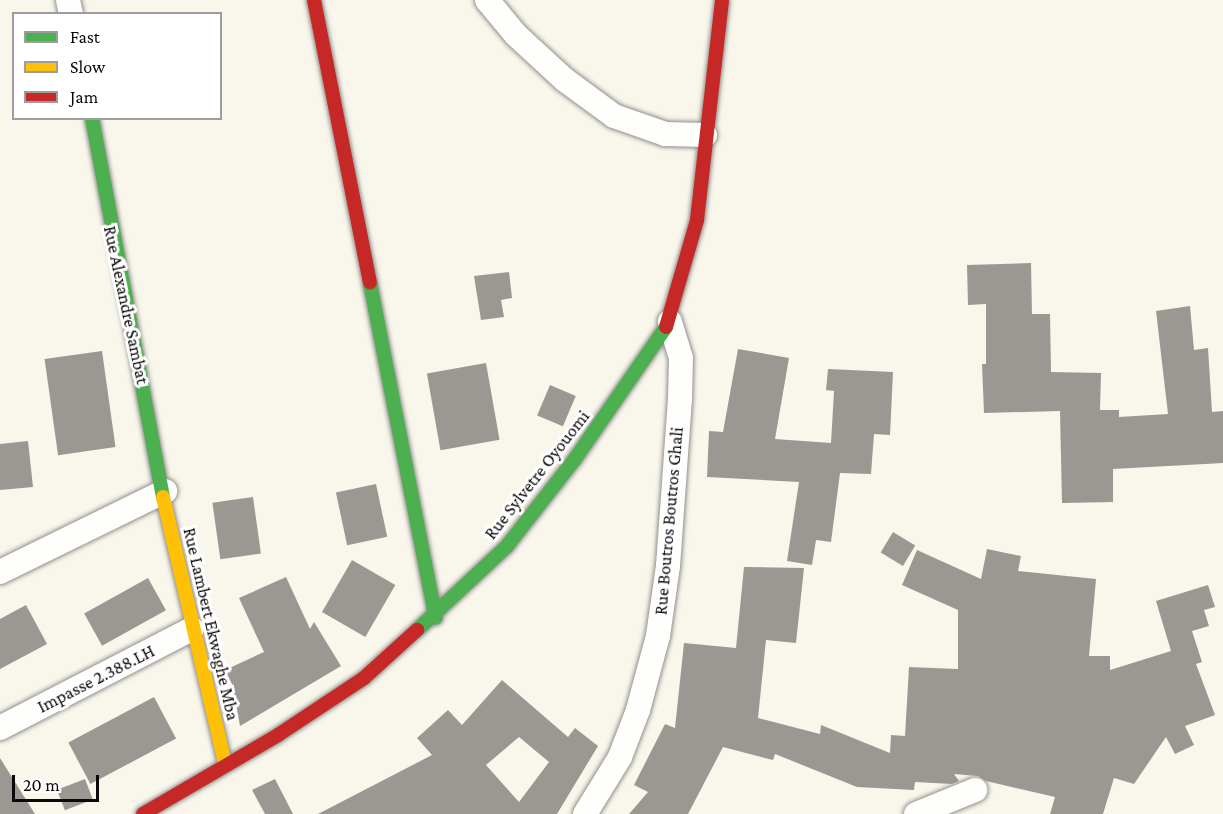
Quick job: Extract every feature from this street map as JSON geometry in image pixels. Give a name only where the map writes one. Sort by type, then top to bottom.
[{"type":"street","points":[[314,0],[436,618]]},
{"type":"street","points":[[487,0],[516,35],[565,80],[614,117],[665,134],[705,135]]},
{"type":"street","name":"Rue Sylvetre Oyouomi","points":[[143,814],[225,763],[278,735],[356,684],[436,618],[507,546],[543,501],[670,322],[697,220],[722,0]]},
{"type":"street","name":"Rue Alexandre Sambat","points":[[92,120],[109,224],[165,491]]},
{"type":"street","name":"Rue Boutros Boutros Ghali","points":[[585,814],[620,757],[638,710],[658,636],[668,566],[680,399],[681,358],[670,322]]},
{"type":"street","points":[[0,572],[165,491]]},
{"type":"street","name":"Rue Lambert Ekwaghe Mba","points":[[165,491],[192,629],[225,763]]},
{"type":"street","name":"Impasse 2.388.LH","points":[[0,728],[192,629]]},
{"type":"street","points":[[916,814],[975,790]]},
{"type":"building","points":[[1031,263],[1032,314],[1050,314],[1051,372],[1101,373],[1100,410],[1119,410],[1119,417],[1168,414],[1156,311],[1190,306],[1194,350],[1208,348],[1212,412],[1223,411],[1223,463],[1113,469],[1113,502],[1062,503],[1060,411],[984,413],[982,364],[986,364],[986,304],[968,305],[967,265]]},
{"type":"building","points":[[509,272],[512,298],[501,300],[504,317],[481,320],[474,276]]},
{"type":"building","points":[[738,349],[789,358],[775,439],[831,443],[834,391],[826,390],[828,369],[893,372],[890,435],[874,434],[871,474],[840,473],[831,542],[816,540],[812,565],[787,561],[799,482],[707,477],[709,431],[723,432]]},
{"type":"building","points":[[102,351],[115,447],[58,455],[45,359]]},
{"type":"building","points":[[486,363],[500,440],[440,450],[427,373]]},
{"type":"building","points":[[550,385],[576,396],[563,426],[537,415]]},
{"type":"building","points":[[28,441],[33,487],[0,490],[0,444]]},
{"type":"building","points":[[376,484],[387,537],[347,545],[336,493]]},
{"type":"building","points":[[253,497],[261,553],[220,559],[212,503]]},
{"type":"building","points":[[893,532],[915,545],[903,566],[881,553]]},
{"type":"building","points":[[987,549],[1021,556],[1018,571],[1096,579],[1089,656],[1110,656],[1110,670],[1171,651],[1156,601],[1208,585],[1215,607],[1204,610],[1209,626],[1192,631],[1202,662],[1196,664],[1215,715],[1185,726],[1194,745],[1175,754],[1166,737],[1134,784],[1114,778],[1103,814],[1050,814],[1055,797],[986,781],[978,776],[954,774],[959,781],[952,784],[915,782],[914,790],[857,787],[775,754],[773,760],[723,747],[688,814],[629,814],[648,792],[634,785],[665,724],[675,728],[684,643],[736,648],[744,567],[804,568],[796,643],[766,640],[758,718],[820,734],[821,725],[890,753],[891,735],[905,736],[909,667],[958,669],[958,610],[902,585],[917,550],[981,579]]},
{"type":"building","points":[[352,560],[395,585],[365,637],[322,612]]},
{"type":"building","points":[[286,577],[310,629],[314,622],[341,666],[240,726],[233,686],[225,670],[264,652],[239,598]]},
{"type":"building","points":[[148,578],[166,610],[102,646],[84,613]]},
{"type":"building","points":[[26,605],[47,644],[0,669],[0,619]]},
{"type":"building","points":[[502,680],[568,737],[575,728],[598,746],[557,814],[318,814],[432,755],[417,738],[448,710],[462,725]],"holes":[[[519,737],[549,762],[519,802],[486,765]]]},
{"type":"building","points":[[154,697],[176,738],[90,784],[68,743]]},
{"type":"building","points":[[0,758],[35,814],[0,814]]},
{"type":"building","points":[[85,779],[93,800],[65,810],[57,790]]},
{"type":"building","points":[[275,779],[293,814],[265,814],[252,790]]},
{"type":"traffic: fast","points":[[92,120],[163,497]]},
{"type":"traffic: fast","points":[[370,283],[436,618]]},
{"type":"traffic: fast","points":[[417,630],[507,546],[575,459],[666,327]]},
{"type":"traffic: slow","points":[[163,497],[225,763]]},
{"type":"traffic: jam","points":[[314,0],[370,283]]},
{"type":"traffic: jam","points":[[666,327],[697,220],[722,0]]},
{"type":"traffic: jam","points":[[143,814],[278,735],[364,678],[417,630]]}]
